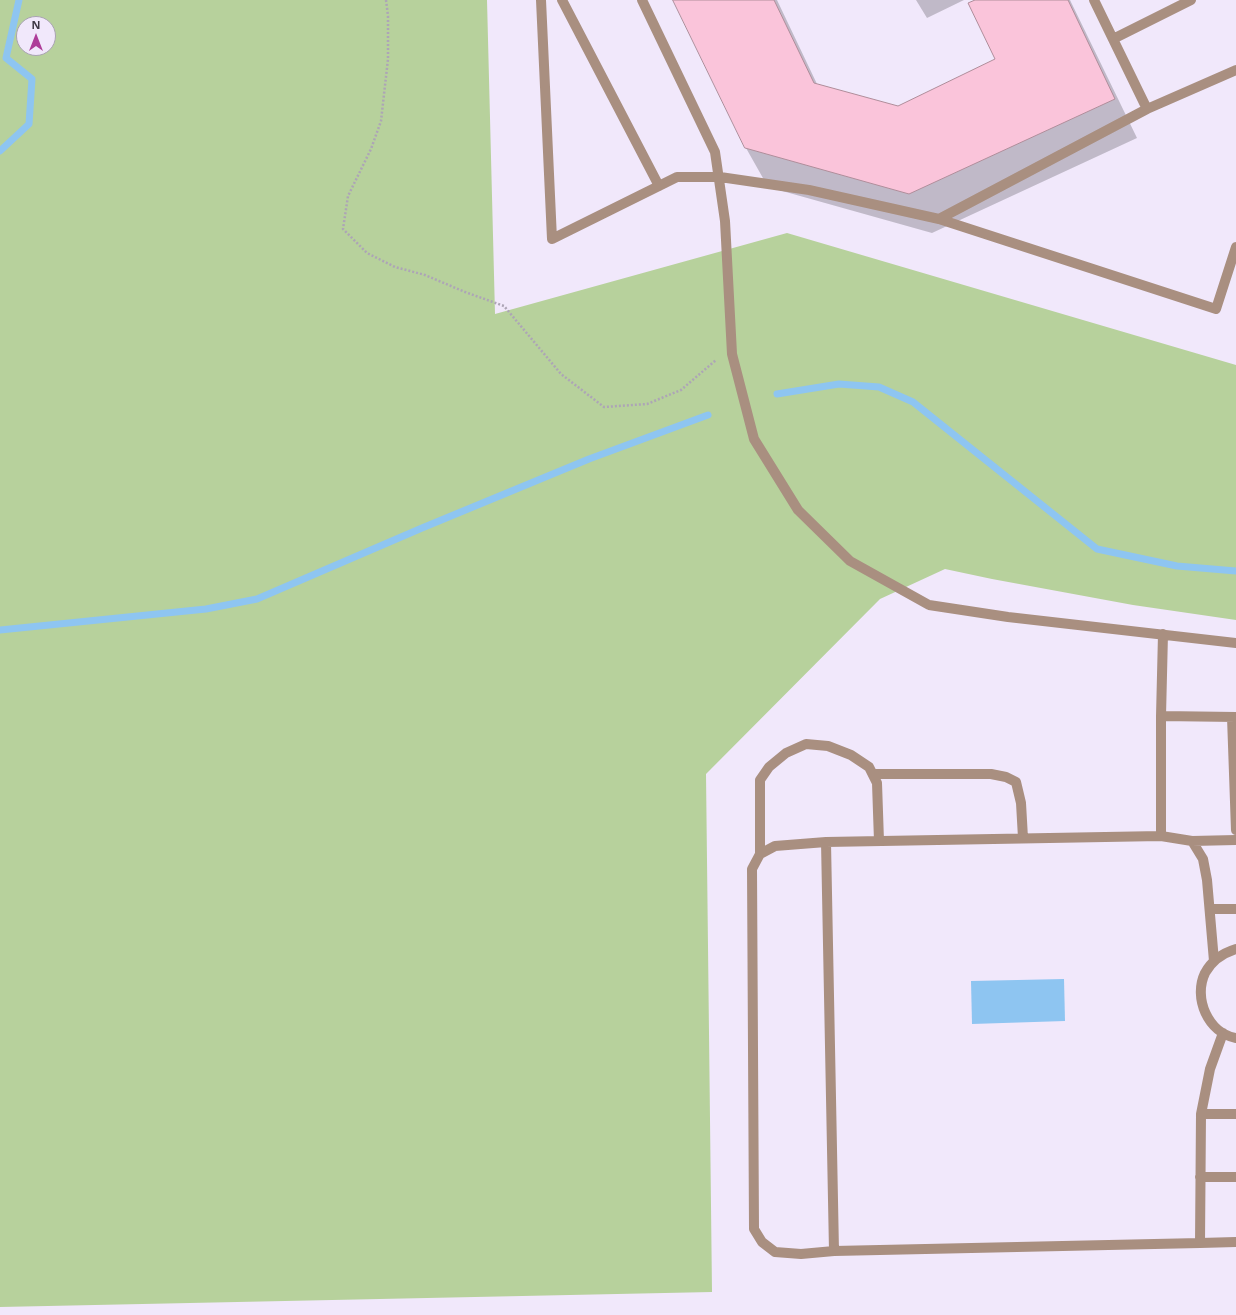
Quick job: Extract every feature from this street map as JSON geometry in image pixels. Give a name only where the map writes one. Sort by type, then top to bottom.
[{"type":"lane","points":[[541,0],[552,239],[677,177],[720,177],[809,190],[939,219],[1216,309],[1236,247]]},
{"type":"lane","points":[[562,0],[659,186]]},
{"type":"lane","points":[[642,0],[715,152],[726,221],[732,354],[754,439],[798,510],[850,561],[929,605],[1008,617],[1236,643]]},
{"type":"lane","points":[[1094,0],[1146,108]]},
{"type":"lane","points":[[1113,39],[1191,0]]},
{"type":"lane","points":[[939,219],[1146,108],[1236,70]]},
{"type":"lane","points":[[1161,836],[1163,634]]},
{"type":"lane","points":[[1161,716],[1234,717],[1236,830]]},
{"type":"lane","points":[[879,841],[877,783],[869,767],[851,755],[828,746],[806,744],[786,754],[769,767],[760,780],[760,854],[752,869],[754,1229],[762,1242],[774,1252],[801,1254],[834,1251],[1236,1242]]},
{"type":"lane","points":[[872,774],[991,774],[1006,777],[1016,782],[1021,803],[1024,838]]},
{"type":"lane","points":[[760,854],[774,846],[826,842],[1161,836],[1192,841],[1236,840]]},
{"type":"lane","points":[[1192,841],[1203,859],[1207,880],[1214,961]]},
{"type":"lane","points":[[826,842],[834,1251]]},
{"type":"lane","points":[[1210,909],[1236,908]]},
{"type":"lane","points":[[1236,949],[1226,952],[1214,961],[1205,973],[1201,987],[1201,1003],[1207,1018],[1217,1030],[1236,1038]]},
{"type":"lane","points":[[1200,1243],[1201,1114],[1210,1069],[1223,1033]]},
{"type":"lane","points":[[1201,1114],[1236,1114]]},
{"type":"lane","points":[[1200,1177],[1236,1177]]},
{"type":"path","points":[[386,0],[388,16],[388,59],[381,121],[371,149],[348,196],[343,229],[367,253],[395,267],[425,275],[465,292],[504,306],[561,374],[604,407],[647,404],[682,390],[716,360],[732,354]]},
{"type":"green space","points":[[0,0],[487,0],[495,314],[787,233],[1236,365],[1236,620],[1133,605],[945,569],[880,599],[706,774],[712,1292],[0,1307]]},
{"type":"water","points":[[1064,979],[1065,1021],[972,1024],[971,981]]},
{"type":"building","points":[[673,0],[774,0],[814,83],[898,106],[995,59],[968,3],[975,0],[1068,0],[1115,99],[909,194],[745,148]]},
{"type":"waterway","points":[[0,151],[29,124],[32,79],[6,58],[19,0]]},
{"type":"waterway","points":[[777,394],[839,384],[879,387],[913,402],[1097,549],[1177,566],[1236,571]]},
{"type":"waterway","points":[[0,630],[206,609],[257,599],[422,528],[589,459],[708,415]]}]
